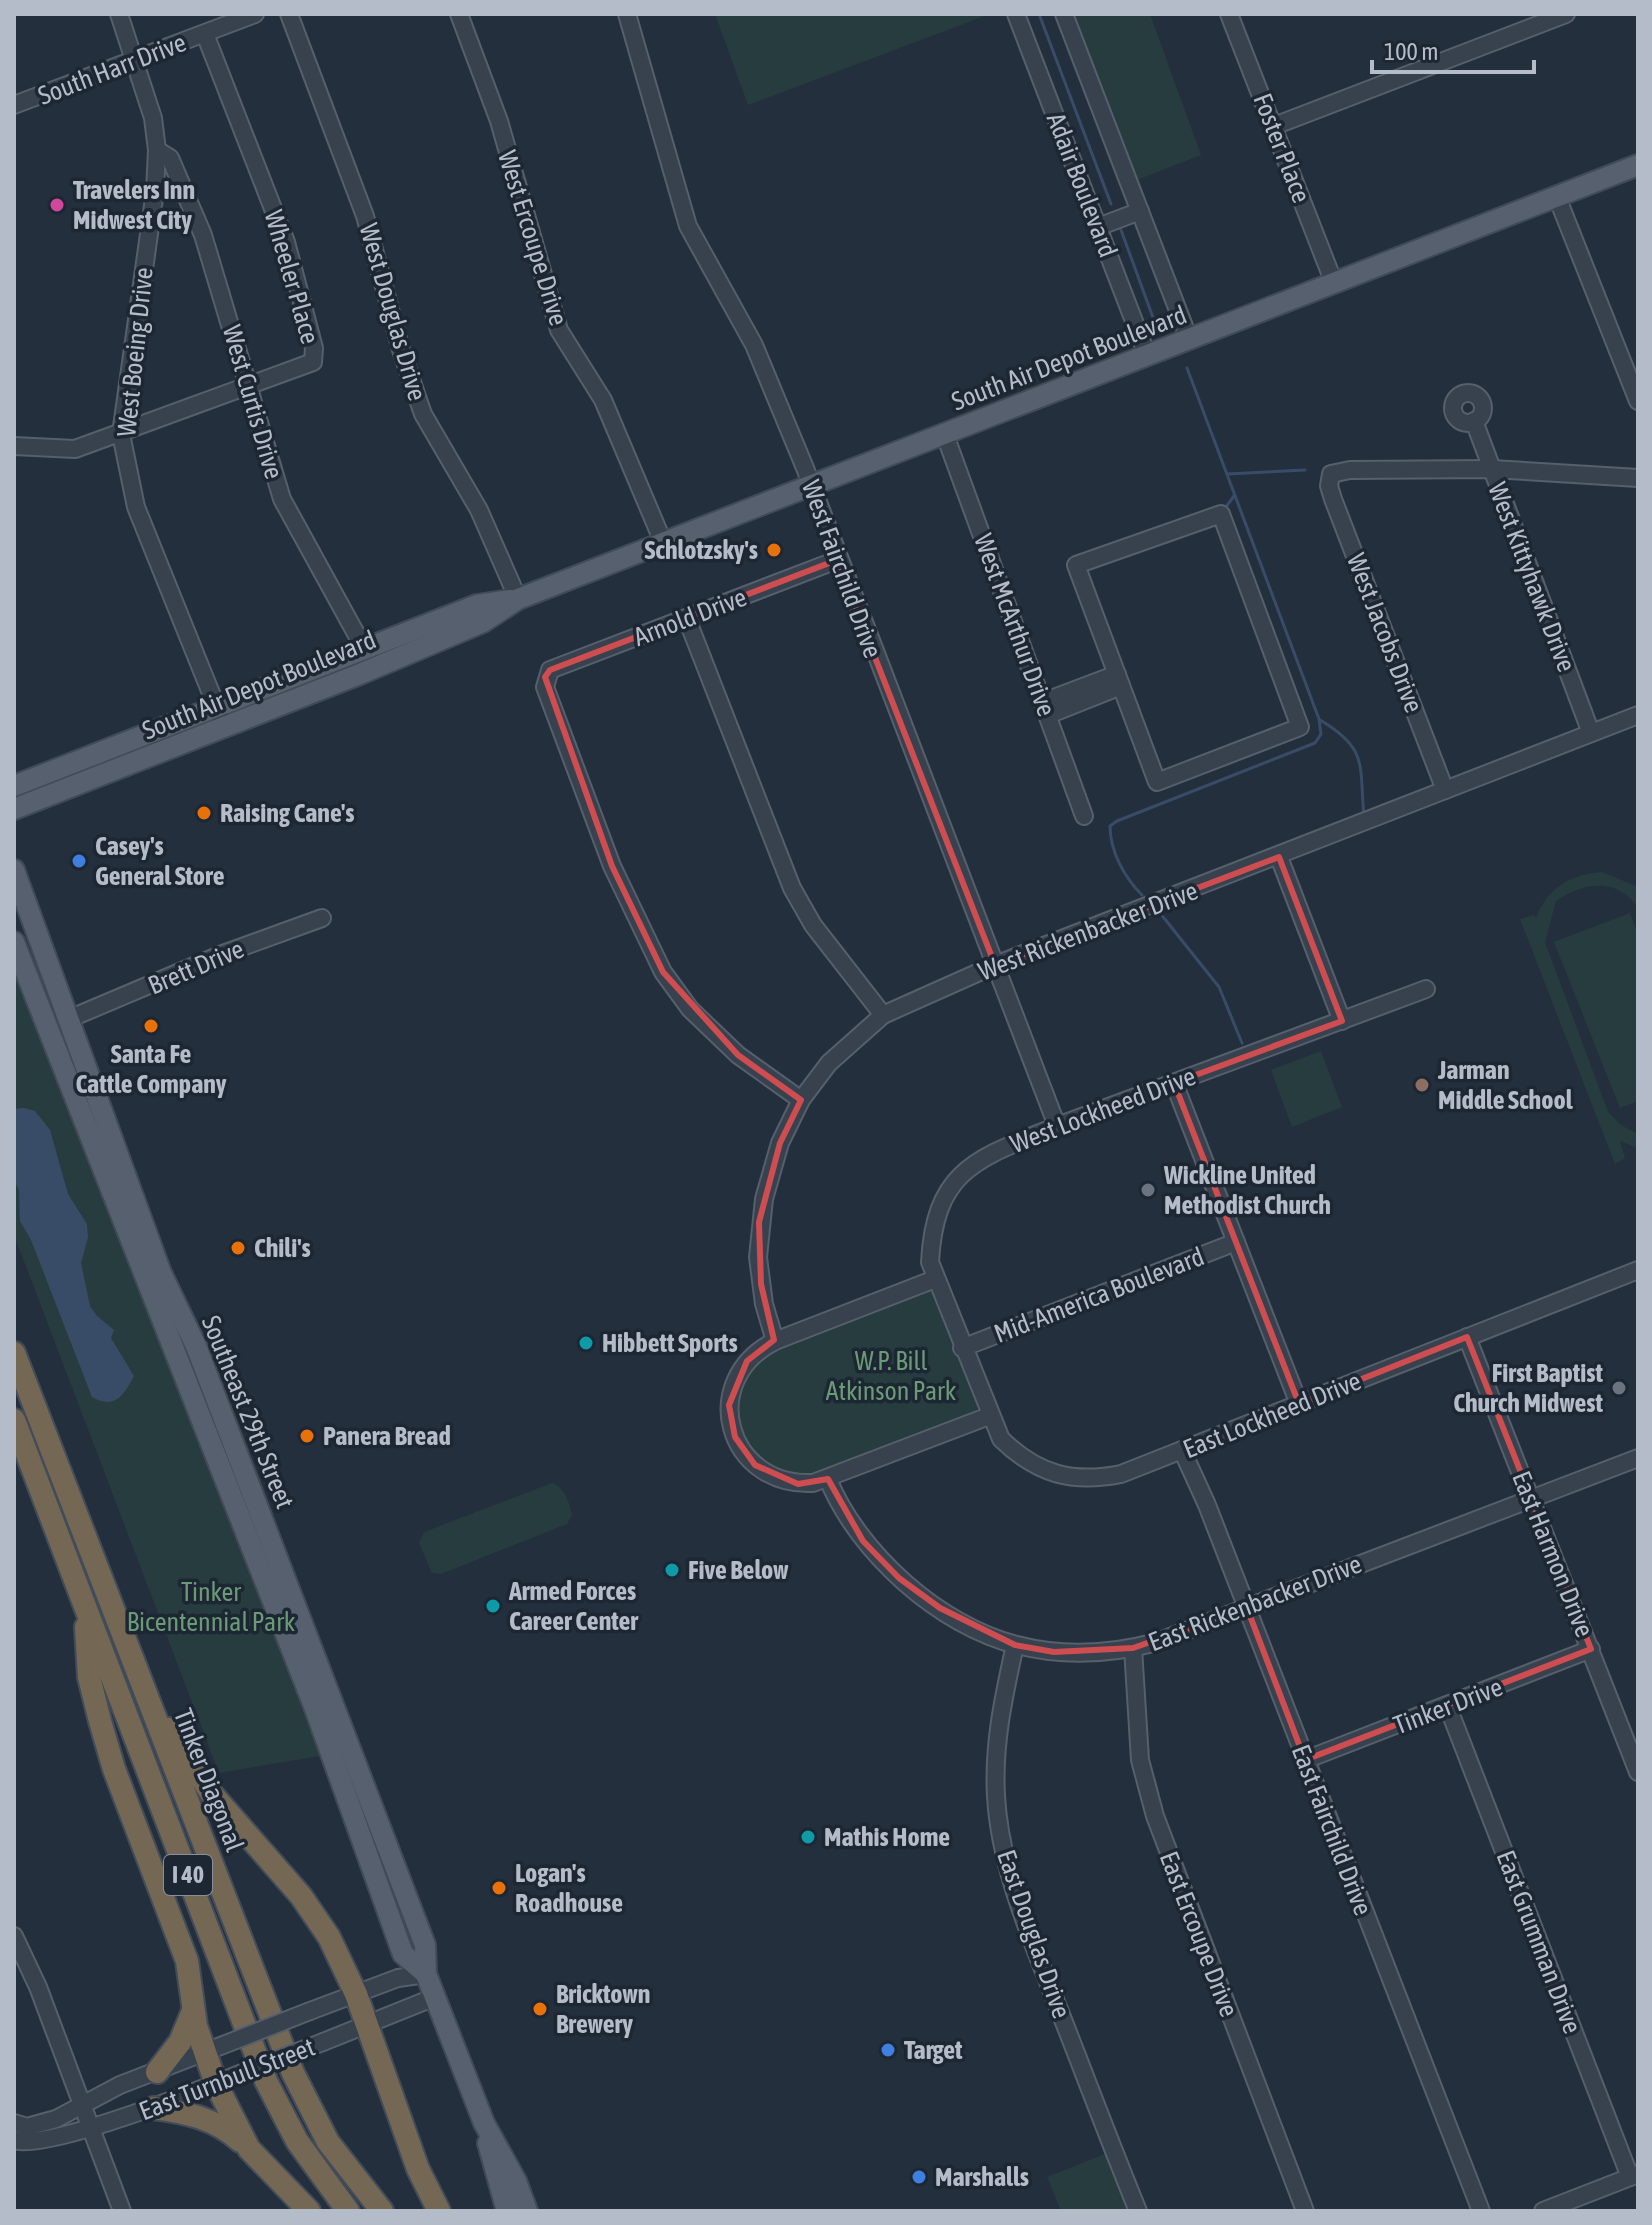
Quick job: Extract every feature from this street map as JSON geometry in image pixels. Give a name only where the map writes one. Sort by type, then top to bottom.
[{"type":"highway","name":"Tinker Diagonal","points":[[14,1353],[293,2073],[328,2142],[382,2211]]},
{"type":"highway","name":"Tinker Diagonal","points":[[14,1420],[266,2081],[297,2141],[348,2211]]},
{"type":"highway","points":[[85,1606],[89,1677],[114,1769],[187,1961],[193,2011],[204,2052],[216,2084],[249,2149]]},
{"type":"highway","points":[[146,1695],[218,1802],[317,1917],[356,1994],[418,2169],[439,2211]]},
{"type":"highway","points":[[157,2072],[180,2042],[193,2011]]},
{"type":"highway","points":[[153,2108],[204,2118],[226,2128],[309,2211]]},
{"type":"main road","name":"South Air Depot Boulevard","points":[[14,786],[221,717],[483,622],[518,599],[1638,165]]},
{"type":"main road","name":"South Air Depot Boulevard","points":[[14,809],[221,717],[335,662],[477,605],[518,599]]},
{"type":"main road","name":"Southeast 29th Street","points":[[14,870],[71,1018],[110,1138],[161,1273],[215,1395],[425,1945],[426,1974],[484,2123],[516,2181],[527,2211]]},
{"type":"main road","name":"Southeast 29th Street","points":[[14,942],[309,1693],[403,1954],[426,1974]]},
{"type":"main road","name":"Southeast 29th Street","points":[[484,2123],[498,2188],[507,2211]]},
{"type":"street","name":"West Boeing Drive","points":[[119,14],[153,118],[157,150],[155,191],[121,434],[136,507],[221,717]]},
{"type":"street","name":"South Harr Drive","points":[[14,105],[255,14]]},
{"type":"street","name":"West Douglas Drive","points":[[289,14],[365,216],[423,414],[479,510],[518,599]]},
{"type":"street","name":"West Ercoupe Drive","points":[[459,14],[499,121],[559,330],[603,400],[663,542]]},
{"type":"street","name":"West Fairchild Drive","points":[[627,14],[688,226],[754,345],[1057,1126]]},
{"type":"street","name":"Adair Boulevard","points":[[1016,14],[1147,355]]},
{"type":"street","name":"Adair Boulevard","points":[[1064,14],[1189,339]]},
{"type":"street","name":"Foster Place","points":[[1229,14],[1334,283]]},
{"type":"street","points":[[1274,126],[1566,14]]},
{"type":"street","name":"Wheeler Place","points":[[14,446],[59,451],[121,434],[248,386],[303,369],[313,362],[314,348],[286,242],[205,34]]},
{"type":"street","name":"West Curtis Drive","points":[[157,150],[170,158],[198,222],[282,499],[365,650]]},
{"type":"street","points":[[1557,197],[1638,401]]},
{"type":"street","points":[[1098,227],[1140,211]]},
{"type":"street","name":"West Kittyhawk Drive","points":[[1474,421],[1591,733]]},
{"type":"street","name":"West McArthur Drive","points":[[945,435],[1084,816]]},
{"type":"street","points":[[1492,469],[1638,478]]},
{"type":"street","name":"West Jacobs Drive","points":[[1445,790],[1333,499],[1331,474],[1350,470],[1492,469]]},
{"type":"street","points":[[1221,514],[1300,727],[1157,782],[1119,680],[1076,565],[1221,514]]},
{"type":"street","name":"Arnold Drive","points":[[801,1100],[738,1055],[690,1009],[663,972],[612,866],[545,687],[545,677],[550,670],[837,560]]},
{"type":"street","points":[[687,619],[792,888],[813,925],[883,1015]]},
{"type":"street","points":[[1045,708],[1119,680]]},
{"type":"street","name":"West Rickenbacker Drive","points":[[775,1341],[761,1284],[759,1222],[780,1143],[801,1100],[829,1063],[883,1015],[995,965],[1638,715]]},
{"type":"street","points":[[1279,857],[1342,1021]]},
{"type":"street","name":"Brett Drive","points":[[71,1018],[220,955],[322,918]]},
{"type":"street","name":"West Lockheed Drive","points":[[962,1348],[930,1262],[931,1237],[939,1207],[954,1178],[998,1150],[1057,1126],[1426,989]]},
{"type":"street","points":[[1174,1083],[1299,1404]]},
{"type":"street","name":"Mid-America Boulevard","points":[[962,1348],[1236,1242]]},
{"type":"street","name":"East Lockheed Drive","points":[[962,1348],[1001,1439],[1022,1459],[1050,1474],[1073,1479],[1121,1474],[1638,1270]]},
{"type":"street","points":[[935,1279],[775,1341],[755,1353],[735,1383],[729,1405],[735,1437],[746,1456],[770,1476],[798,1484],[828,1479],[989,1416]]},
{"type":"street","name":"East Harmon Drive","points":[[1467,1337],[1638,1772]]},
{"type":"street","name":"East Fairchild Drive","points":[[1182,1450],[1247,1608],[1481,2211]]},
{"type":"street","name":"East Rickenbacker Drive","points":[[828,1479],[845,1515],[863,1541],[899,1578],[940,1608],[1015,1645],[1054,1652],[1133,1648],[1247,1608],[1638,1458]]},
{"type":"street","name":"East Douglas Drive","points":[[1015,1645],[1001,1709],[996,1752],[996,1797],[1002,1845],[1045,1973],[1138,2211]]},
{"type":"street","name":"East Ercoupe Drive","points":[[1133,1648],[1140,1760],[1155,1816],[1305,2211]]},
{"type":"street","name":"Tinker Drive","points":[[1305,1760],[1591,1649]]},
{"type":"street","name":"East Grumman Drive","points":[[1448,1707],[1634,2175]]},
{"type":"street","points":[[14,1936],[38,1987],[122,2211]]},
{"type":"street","name":"East Turnbull Street","points":[[14,2123],[35,2126],[82,2106],[120,2085],[204,2052],[398,1978],[426,1974]]},
{"type":"street","name":"East Turnbull Street","points":[[14,2140],[37,2141],[153,2108],[368,2026],[435,1997]]},
{"type":"street","points":[[1543,2211],[1634,2175]]},
{"type":"highlighted area","points":[[837,560],[995,965],[1279,857],[1342,1021],[1174,1083],[1299,1404],[1467,1337],[1591,1649],[1305,1760],[1247,1608],[1133,1648],[1054,1652],[1015,1645],[940,1608],[899,1578],[863,1541],[828,1479],[798,1484],[755,1465],[735,1437],[729,1405],[747,1361],[774,1340],[761,1284],[759,1222],[780,1143],[801,1100],[738,1055],[663,972],[612,866],[545,677],[550,670]]},
{"type":"green space","points":[[715,14],[990,14],[748,105]]},
{"type":"green space","points":[[1074,14],[1150,14],[1201,155],[1137,180]]},
{"type":"green space","points":[[1602,872],[1636,886],[1638,908],[1621,891],[1610,887],[1577,890],[1556,901],[1545,942],[1608,1112],[1621,1125],[1638,1134],[1638,1148],[1620,1141],[1625,1158],[1615,1164],[1520,919],[1534,915],[1536,918],[1547,898],[1562,884],[1580,876]]},
{"type":"green space","points":[[1630,913],[1638,935],[1638,1101],[1620,1108],[1554,942]]},
{"type":"green space","name":"Tinker Bicentennial Park","points":[[14,950],[320,1756],[219,1773],[14,1235]]},
{"type":"green space","points":[[1321,1051],[1342,1107],[1292,1127],[1271,1070]]},
{"type":"green space","name":"W.P. Bill Atkinson Park","points":[[926,1289],[935,1293],[978,1406],[975,1415],[820,1474],[792,1474],[767,1464],[756,1455],[741,1433],[738,1408],[745,1380],[763,1357],[771,1350]]},
{"type":"green space","points":[[552,1483],[561,1488],[568,1501],[572,1515],[567,1524],[441,1574],[432,1573],[419,1543],[424,1532]]},
{"type":"green space","points":[[1110,2152],[1133,2211],[1061,2211],[1047,2177]]},
{"type":"water","points":[[14,1109],[35,1111],[50,1130],[68,1194],[87,1224],[88,1237],[81,1263],[90,1306],[114,1330],[111,1338],[134,1376],[113,1401],[100,1401],[92,1397],[31,1240],[20,1221],[19,1190],[14,1180]]},
{"type":"waterway","points":[[1039,14],[1111,204]]},
{"type":"waterway","points":[[1121,230],[1155,323]]},
{"type":"waterway","points":[[1142,895],[1120,864],[1110,826],[1315,743],[1321,734],[1319,719],[1187,368]]},
{"type":"waterway","points":[[1227,474],[1305,470]]},
{"type":"waterway","points":[[1223,511],[1234,496]]},
{"type":"waterway","points":[[1320,720],[1336,730],[1354,750],[1361,771],[1364,817]]},
{"type":"waterway","points":[[1160,913],[1219,987],[1242,1043]]},
{"type":"place","name":"Travelers Inn Midwest City","points":[[57,205]]},
{"type":"place","name":"Schlotzsky's","points":[[774,550]]},
{"type":"place","name":"Raising Cane's","points":[[204,813]]},
{"type":"place","name":"Casey's General Store","points":[[79,861]]},
{"type":"place","name":"Santa Fe Cattle Company","points":[[151,1026]]},
{"type":"place","name":"Jarman Middle School","points":[[1422,1085]]},
{"type":"place","name":"Wickline United Methodist Church","points":[[1148,1190]]},
{"type":"place","name":"Chili's","points":[[238,1248]]},
{"type":"place","name":"Hibbett Sports","points":[[586,1343]]},
{"type":"place","name":"First Baptist Church Midwest","points":[[1619,1388]]},
{"type":"place","name":"Panera Bread","points":[[307,1436]]},
{"type":"place","name":"Five Below","points":[[672,1570]]},
{"type":"place","name":"Armed Forces Career Center","points":[[493,1606]]},
{"type":"place","name":"Mathis Home","points":[[808,1837]]},
{"type":"place","name":"Logan's Roadhouse","points":[[499,1888]]},
{"type":"place","name":"Bricktown Brewery","points":[[540,2009]]},
{"type":"place","name":"Target","points":[[888,2050]]},
{"type":"place","name":"Marshalls","points":[[919,2177]]}]
